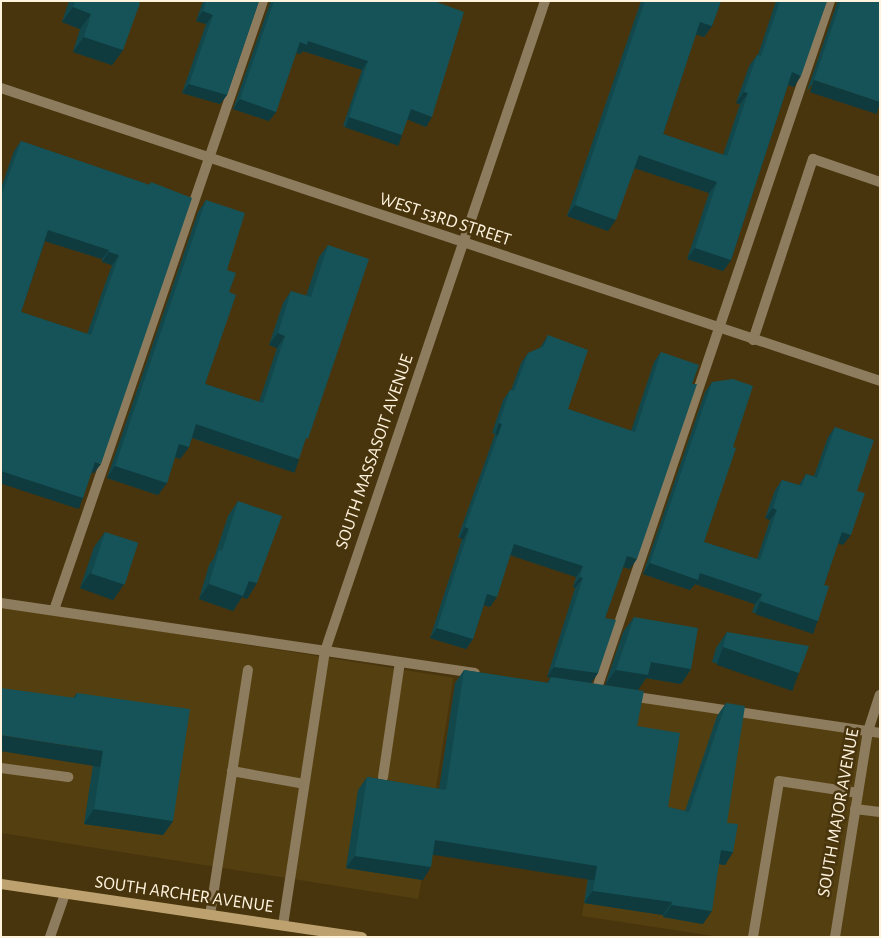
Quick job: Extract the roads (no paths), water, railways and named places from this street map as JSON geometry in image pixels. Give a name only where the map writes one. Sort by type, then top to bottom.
[{"type":"main road","name":"SOUTH ARCHER AVENUE","points":[[1,884],[362,937]]},
{"type":"street","points":[[54,610],[263,1]]},
{"type":"street","name":"SOUTH MASSASOIT AVENUE","points":[[283,925],[325,651],[546,1]]},
{"type":"street","points":[[830,1],[719,328],[601,692],[880,733]]},
{"type":"street","name":"WEST 53RD STREET","points":[[1,88],[463,244],[880,381]]},
{"type":"street","points":[[754,340],[813,159],[880,182]]},
{"type":"street","points":[[1,603],[488,675]]},
{"type":"street","points":[[383,777],[400,662]]},
{"type":"street","points":[[210,915],[248,670]]},
{"type":"street","name":"SOUTH MAJOR AVENUE","points":[[835,937],[868,731],[880,695]]},
{"type":"street","points":[[1,768],[68,777]]},
{"type":"street","points":[[232,771],[304,784]]},
{"type":"street","points":[[753,937],[779,781],[858,793]]},
{"type":"street","points":[[855,809],[880,812]]},
{"type":"street","points":[[50,937],[65,894]]}]
